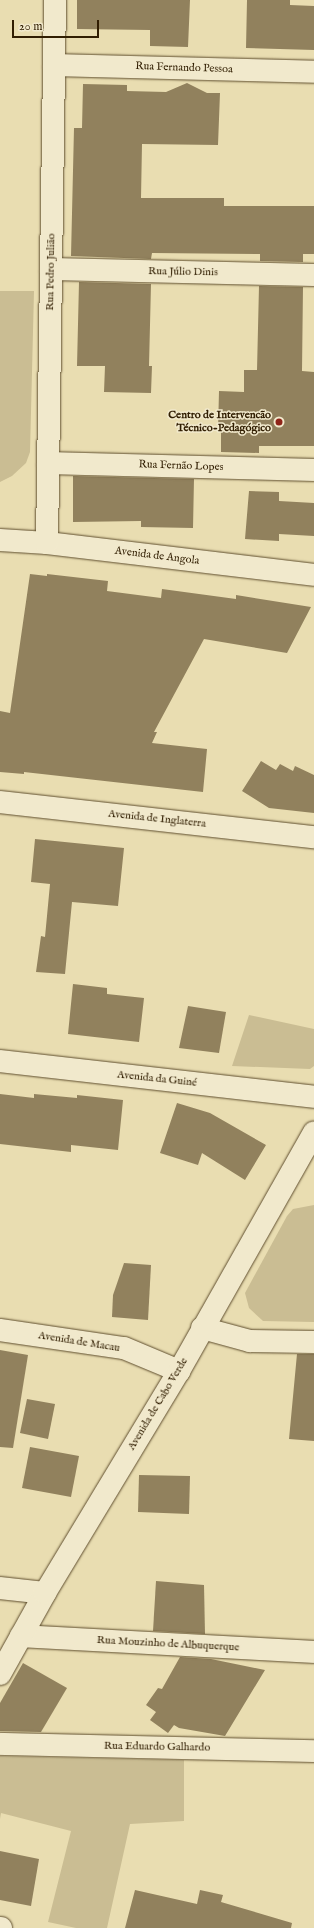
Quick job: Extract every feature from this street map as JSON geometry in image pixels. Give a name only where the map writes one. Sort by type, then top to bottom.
[{"type":"street","name":"Rua Pedro Julião","points":[[47,543],[55,0]]},
{"type":"street","name":"Rua Fernando Pessoa","points":[[54,65],[314,72]]},
{"type":"street","name":"Rua Júlio Dinis","points":[[51,269],[314,275]]},
{"type":"street","name":"Rua Fernão Lopes","points":[[48,463],[314,470]]},
{"type":"street","name":"Avenida de Angola","points":[[0,540],[47,543],[314,575]]},
{"type":"street","name":"Avenida de Inglaterra","points":[[0,802],[314,837]]},
{"type":"street","name":"Avenida da Guiné","points":[[0,1061],[314,1097]]},
{"type":"street","name":"Avenida de Cabo Verde","points":[[0,1674],[45,1593],[179,1371],[314,1132]]},
{"type":"street","points":[[202,1328],[250,1341],[314,1342]]},
{"type":"street","name":"Avenida de Macau","points":[[0,1330],[124,1348],[179,1371]]},
{"type":"street","points":[[0,1588],[45,1593]]},
{"type":"street","name":"Rua Mouzinho de Albuquerque","points":[[21,1636],[314,1652]]},
{"type":"street","name":"Rua Eduardo Galhardo","points":[[0,1744],[314,1751]]},
{"type":"shaded area","points":[[0,291],[34,291],[30,452],[26,463],[12,476],[0,482]]},
{"type":"shaded area","points":[[249,1015],[314,1029],[314,1066],[310,1069],[232,1066]]},
{"type":"shaded area","points":[[314,1205],[314,1322],[263,1321],[249,1308],[245,1293],[287,1216],[293,1209]]},
{"type":"shaded area","points":[[0,1756],[184,1760],[184,1821],[130,1824],[107,1928],[76,1928],[48,1922],[71,1831],[1,1813],[0,1819]]},
{"type":"building","points":[[77,0],[190,0],[188,47],[150,46],[150,30],[77,29]]},
{"type":"building","points":[[247,0],[290,0],[290,5],[314,6],[314,50],[246,48]]},
{"type":"building","points":[[187,83],[207,93],[220,93],[218,145],[142,144],[141,198],[224,198],[224,206],[314,206],[314,254],[303,254],[303,262],[260,261],[260,254],[152,253],[151,259],[71,256],[74,128],[82,128],[83,84],[127,85],[127,91],[166,92]]},
{"type":"building","points":[[79,282],[151,284],[149,366],[152,366],[151,393],[104,392],[105,366],[77,366]]},
{"type":"building","points":[[259,286],[303,287],[302,371],[314,372],[314,446],[259,446],[259,453],[221,452],[221,431],[218,431],[219,391],[244,392],[244,370],[257,370]]},
{"type":"building","points":[[73,476],[194,479],[193,528],[141,527],[141,521],[73,522]]},
{"type":"building","points":[[249,491],[279,492],[279,501],[314,503],[314,536],[279,534],[279,541],[245,539]]},
{"type":"building","points":[[30,574],[47,576],[47,574],[108,581],[107,591],[161,598],[162,589],[236,599],[236,595],[311,607],[287,653],[204,639],[154,732],[157,732],[152,743],[207,749],[203,792],[24,772],[24,774],[0,772],[0,711],[10,713]]},
{"type":"building","points":[[261,761],[276,770],[280,764],[293,771],[295,766],[314,775],[314,813],[269,808],[242,791]]},
{"type":"building","points":[[35,839],[124,848],[118,906],[72,902],[65,974],[36,972],[41,936],[45,937],[50,884],[31,882]]},
{"type":"building","points":[[73,984],[107,988],[107,994],[144,998],[139,1042],[68,1034]]},
{"type":"building","points":[[188,1006],[226,1012],[219,1053],[179,1048]]},
{"type":"building","points":[[0,1094],[34,1098],[34,1094],[77,1098],[77,1095],[123,1100],[118,1150],[71,1145],[71,1152],[0,1144]]},
{"type":"building","points":[[177,1103],[210,1113],[266,1145],[245,1180],[202,1153],[198,1165],[160,1153]]},
{"type":"building","points":[[124,1263],[151,1265],[148,1320],[112,1317],[113,1295]]},
{"type":"building","points":[[0,1350],[28,1355],[13,1448],[0,1447]]},
{"type":"building","points":[[297,1354],[314,1354],[314,1441],[289,1439]]},
{"type":"building","points":[[27,1399],[55,1404],[48,1439],[20,1433]]},
{"type":"building","points":[[30,1447],[79,1456],[71,1497],[22,1488]]},
{"type":"building","points":[[139,1475],[190,1476],[189,1514],[138,1512]]},
{"type":"building","points":[[156,1581],[204,1585],[205,1634],[153,1631]]},
{"type":"building","points":[[180,1657],[211,1659],[265,1670],[225,1736],[179,1728],[174,1725],[168,1733],[150,1720],[156,1712],[146,1705],[158,1688],[162,1689]]},
{"type":"building","points":[[23,1663],[67,1688],[41,1732],[0,1731],[0,1703]]},
{"type":"building","points":[[0,1851],[39,1859],[31,1906],[0,1900]]},
{"type":"building","points":[[135,1890],[197,1904],[200,1890],[223,1895],[221,1902],[292,1923],[291,1928],[125,1928]]},
{"type":"place","name":"Centro de Intervencão Técnico-Pedagógico","points":[[279,422]]}]
